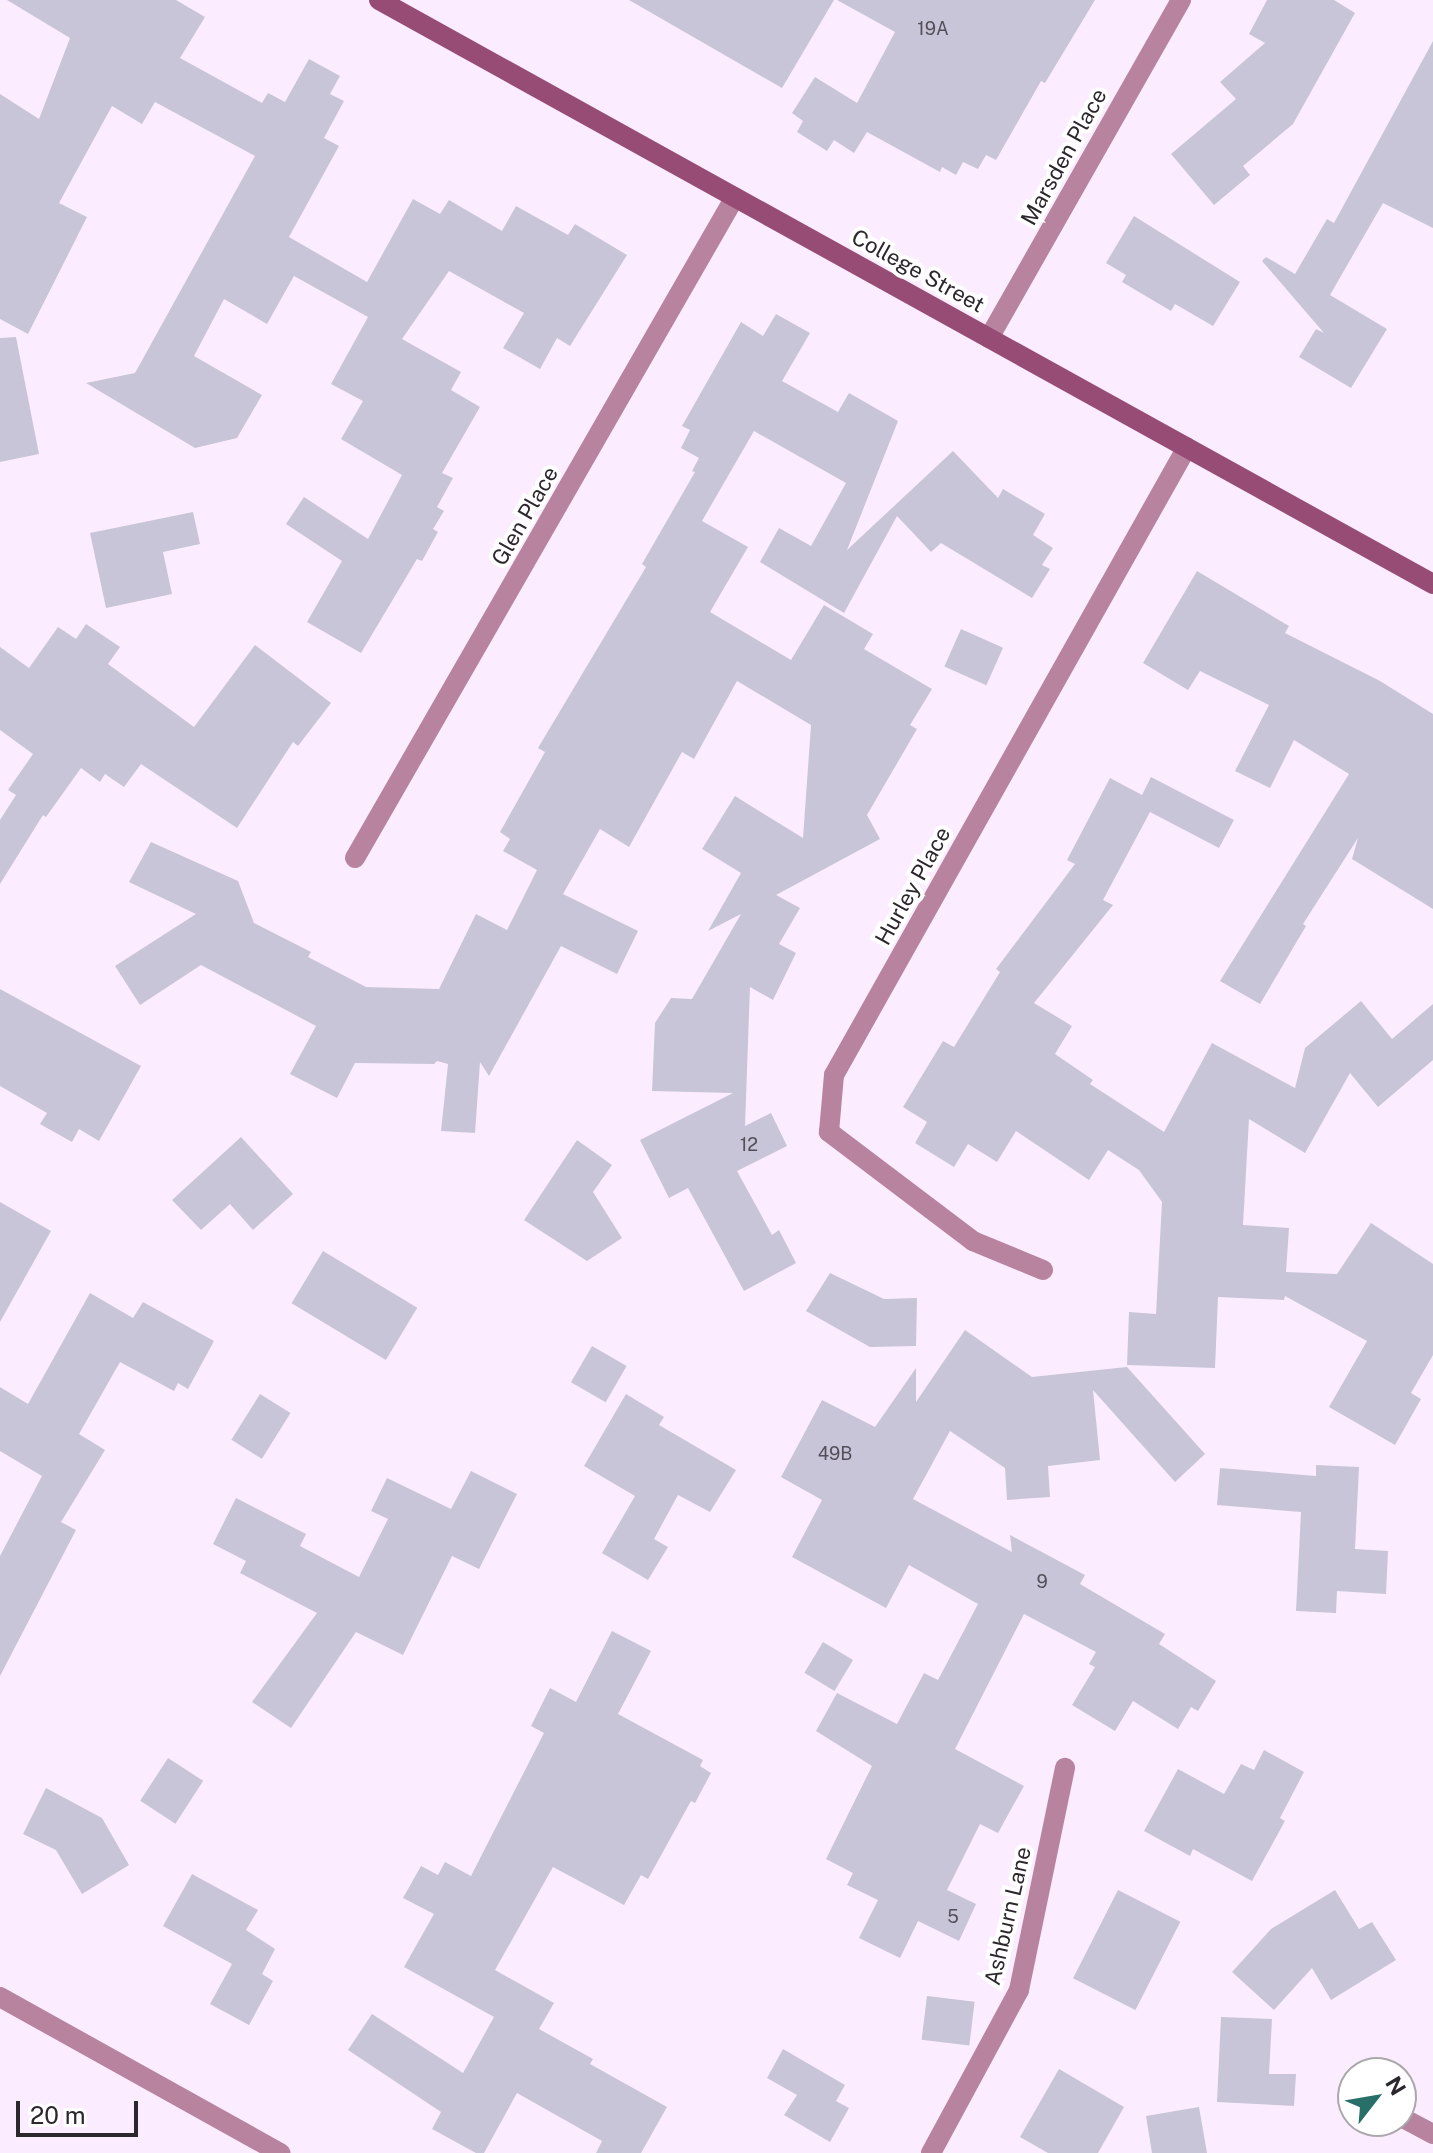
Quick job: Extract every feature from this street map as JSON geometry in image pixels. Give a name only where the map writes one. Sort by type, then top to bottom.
[{"type":"main road","name":"College Street","points":[[379,0],[1433,584]]},
{"type":"street","name":"Marsden Place","points":[[989,338],[1181,0]]},
{"type":"street","name":"Glen Place","points":[[355,858],[735,197]]},
{"type":"street","name":"Hurley Place","points":[[1043,1270],[973,1241],[829,1132],[834,1075],[1187,447]]},
{"type":"street","name":"Ashburn Lane","points":[[931,2153],[1019,1990],[1065,1768]]},
{"type":"street","points":[[0,1997],[279,2153]]},
{"type":"building","points":[[7,0],[176,0],[205,17],[180,58],[262,103],[268,93],[285,102],[309,59],[340,76],[330,94],[344,101],[324,138],[339,146],[289,237],[367,282],[413,199],[440,214],[449,200],[502,231],[516,206],[568,235],[575,224],[627,255],[570,346],[557,338],[540,369],[503,348],[524,313],[449,271],[402,339],[461,372],[451,390],[480,407],[442,473],[453,478],[437,507],[444,511],[433,529],[438,532],[422,561],[417,559],[361,653],[307,622],[342,561],[286,524],[304,497],[368,539],[402,475],[341,439],[363,401],[331,384],[368,317],[294,276],[267,324],[224,299],[194,356],[262,395],[237,438],[195,448],[86,383],[135,373],[255,156],[155,102],[142,124],[112,106],[59,203],[87,217],[28,334],[0,319],[0,94],[39,119],[70,38]]},
{"type":"building","points":[[629,0],[834,0],[782,88]]},
{"type":"building","points":[[837,0],[1095,0],[1045,83],[1041,81],[996,160],[986,155],[978,169],[963,162],[956,175],[942,167],[940,172],[867,132],[854,153],[834,140],[827,151],[797,132],[803,121],[792,113],[815,77],[857,103],[895,32]]},
{"type":"building","points":[[1267,0],[1334,0],[1355,13],[1293,124],[1243,166],[1250,175],[1214,205],[1171,154],[1236,99],[1220,82],[1265,43],[1249,34]]},
{"type":"building","points":[[1433,41],[1433,228],[1383,203],[1330,295],[1387,329],[1351,388],[1299,357],[1316,329],[1324,333],[1262,261],[1266,257],[1295,274],[1327,219],[1334,223]]},
{"type":"building","points":[[1134,216],[1240,282],[1213,326],[1175,304],[1171,311],[1122,282],[1126,275],[1106,263]]},
{"type":"building","points":[[776,314],[810,333],[782,381],[838,412],[849,393],[898,421],[847,550],[953,451],[998,498],[1003,489],[1045,514],[1033,535],[1053,548],[1042,565],[1050,569],[1032,598],[941,543],[931,552],[897,516],[844,613],[760,562],[779,528],[811,546],[846,483],[754,431],[702,521],[748,547],[710,612],[791,660],[824,605],[873,634],[864,649],[932,689],[910,725],[917,729],[867,815],[880,839],[776,895],[800,908],[779,944],[796,953],[773,1000],[750,987],[745,1126],[771,1113],[787,1146],[737,1171],[772,1235],[779,1230],[796,1263],[744,1291],[688,1188],[669,1198],[640,1140],[733,1093],[652,1091],[655,1023],[671,998],[692,999],[741,914],[708,931],[741,873],[702,849],[735,796],[803,838],[811,725],[737,681],[694,759],[682,752],[629,847],[600,829],[563,894],[638,931],[617,974],[561,946],[489,1076],[480,1062],[475,1133],[441,1131],[448,1064],[437,1061],[434,1064],[355,1063],[337,1098],[290,1074],[316,1026],[201,965],[140,1005],[115,966],[196,914],[129,882],[151,842],[238,881],[254,923],[311,952],[308,957],[366,987],[439,989],[476,914],[507,930],[537,870],[503,851],[510,839],[500,832],[545,752],[538,748],[646,567],[642,564],[695,472],[692,471],[699,458],[681,448],[690,430],[682,426],[741,322],[763,336]]},
{"type":"building","points":[[16,337],[39,454],[0,462],[0,338]]},
{"type":"building","points":[[193,512],[200,544],[163,552],[172,594],[106,608],[90,533]]},
{"type":"building","points":[[1197,571],[1289,626],[1285,633],[1380,681],[1433,714],[1433,909],[1352,859],[1358,838],[1303,924],[1306,926],[1260,1004],[1220,981],[1349,774],[1294,740],[1270,788],[1235,771],[1269,705],[1200,671],[1188,690],[1143,663]]},
{"type":"building","points":[[86,624],[120,647],[108,664],[194,727],[255,645],[331,703],[298,746],[293,742],[237,828],[141,764],[124,787],[105,774],[100,782],[81,768],[46,817],[43,815],[0,884],[0,820],[16,795],[8,790],[33,754],[0,730],[0,647],[29,668],[58,627],[76,639]]},
{"type":"building","points":[[961,629],[1003,648],[986,685],[944,666]]},
{"type":"building","points":[[1151,777],[1234,820],[1219,848],[1150,812],[1103,900],[1113,905],[1034,1003],[1072,1026],[1055,1054],[1093,1080],[1090,1084],[1164,1132],[1212,1043],[1295,1088],[1305,1048],[1361,1001],[1392,1039],[1433,1004],[1433,1060],[1378,1107],[1350,1073],[1305,1153],[1249,1119],[1243,1225],[1289,1228],[1286,1272],[1337,1274],[1371,1223],[1433,1264],[1433,1355],[1411,1393],[1421,1399],[1395,1445],[1329,1407],[1367,1341],[1285,1296],[1284,1300],[1218,1297],[1215,1368],[1127,1365],[1129,1312],[1156,1314],[1162,1202],[1139,1170],[1108,1150],[1089,1180],[1016,1131],[997,1162],[968,1144],[954,1167],[915,1143],[927,1122],[903,1107],[943,1041],[954,1047],[1000,972],[996,969],[1075,864],[1067,860],[1110,778],[1142,795]]},
{"type":"building","points":[[0,989],[141,1066],[99,1141],[79,1129],[72,1142],[40,1124],[47,1113],[0,1086]]},
{"type":"building","points":[[241,1137],[293,1194],[253,1230],[230,1204],[201,1230],[172,1200]]},
{"type":"building","points":[[577,1140],[612,1165],[593,1192],[622,1238],[587,1261],[524,1220]]},
{"type":"building","points":[[0,1202],[51,1231],[0,1322]]},
{"type":"building","points":[[323,1251],[417,1308],[386,1360],[292,1303]]},
{"type":"building","points":[[830,1273],[884,1299],[917,1298],[916,1346],[870,1347],[806,1311]]},
{"type":"building","points":[[90,1293],[133,1318],[143,1302],[214,1341],[188,1389],[178,1383],[174,1391],[120,1362],[79,1434],[105,1450],[61,1522],[76,1530],[0,1676],[0,1556],[42,1476],[0,1451],[0,1387],[28,1404]]},
{"type":"building","points":[[965,1330],[1032,1377],[1127,1367],[1205,1454],[1175,1482],[1093,1390],[1100,1460],[1048,1466],[1050,1497],[1007,1500],[1005,1468],[950,1431],[913,1499],[1012,1552],[1010,1535],[1085,1575],[1080,1584],[1165,1634],[1159,1644],[1216,1681],[1198,1711],[1191,1707],[1178,1729],[1133,1701],[1115,1731],[1072,1705],[1095,1667],[1089,1664],[1096,1652],[1024,1614],[955,1749],[1024,1786],[998,1833],[980,1824],[947,1890],[976,1904],[959,1941],[918,1921],[900,1958],[859,1938],[878,1900],[847,1885],[853,1873],[826,1859],[872,1766],[816,1731],[837,1693],[897,1724],[924,1673],[938,1680],[978,1604],[909,1565],[886,1608],[792,1557],[822,1500],[781,1477],[822,1400],[875,1427],[916,1368],[916,1402]]},
{"type":"building","points":[[592,1346],[627,1366],[606,1402],[571,1382]]},
{"type":"building","points":[[260,1394],[291,1413],[262,1459],[231,1440]]},
{"type":"building","points":[[626,1394],[664,1417],[659,1425],[736,1470],[710,1512],[678,1495],[654,1539],[668,1547],[648,1580],[602,1553],[635,1496],[584,1466]]},
{"type":"building","points":[[1316,1465],[1359,1467],[1355,1549],[1388,1551],[1386,1594],[1337,1591],[1336,1613],[1296,1611],[1301,1512],[1217,1505],[1220,1468],[1316,1476]]},
{"type":"building","points":[[471,1471],[517,1494],[479,1569],[452,1556],[403,1655],[356,1632],[291,1728],[252,1702],[317,1613],[240,1573],[246,1561],[213,1544],[236,1498],[306,1534],[300,1546],[359,1577],[388,1519],[371,1511],[387,1478],[451,1509]]},
{"type":"building","points":[[612,1631],[651,1651],[618,1714],[703,1760],[700,1766],[711,1773],[695,1803],[691,1801],[648,1879],[641,1875],[624,1905],[553,1867],[495,1970],[554,2003],[539,2029],[593,2059],[590,2064],[667,2107],[641,2153],[596,2153],[602,2141],[517,2093],[484,2153],[476,2153],[432,2129],[441,2112],[348,2050],[372,2014],[463,2073],[494,2017],[404,1967],[434,1914],[403,1898],[421,1866],[438,1875],[445,1862],[471,1876],[544,1733],[531,1726],[550,1688],[576,1702]]},
{"type":"building","points":[[823,1642],[853,1660],[834,1691],[804,1673]]},
{"type":"building","points":[[1264,1750],[1304,1772],[1280,1818],[1285,1821],[1252,1881],[1193,1849],[1190,1856],[1144,1831],[1178,1769],[1224,1794],[1241,1764],[1254,1770]]},
{"type":"building","points":[[168,1758],[203,1781],[175,1824],[140,1801]]},
{"type":"building","points":[[46,1788],[102,1818],[129,1865],[82,1894],[56,1850],[23,1834]]},
{"type":"building","points":[[192,1874],[258,1910],[246,1930],[275,1949],[262,1974],[273,1981],[249,2025],[210,2004],[232,1964],[163,1926]]},
{"type":"building","points":[[1118,1890],[1180,1922],[1135,2010],[1073,1978]]},
{"type":"building","points":[[1335,1890],[1359,1929],[1372,1922],[1396,1960],[1331,2000],[1312,1968],[1274,2010],[1232,1972],[1271,1929]]},
{"type":"building","points":[[927,1996],[975,2002],[969,2046],[922,2040]]},
{"type":"building","points":[[1221,2017],[1272,2019],[1269,2074],[1296,2074],[1294,2106],[1217,2102]]},
{"type":"building","points":[[783,2049],[845,2085],[836,2101],[849,2108],[830,2142],[784,2115],[797,2095],[767,2078]]},
{"type":"building","points":[[1059,2069],[1124,2107],[1098,2153],[1048,2153],[1020,2137]]},
{"type":"building","points":[[1199,2107],[1207,2153],[1152,2153],[1146,2116]]}]
